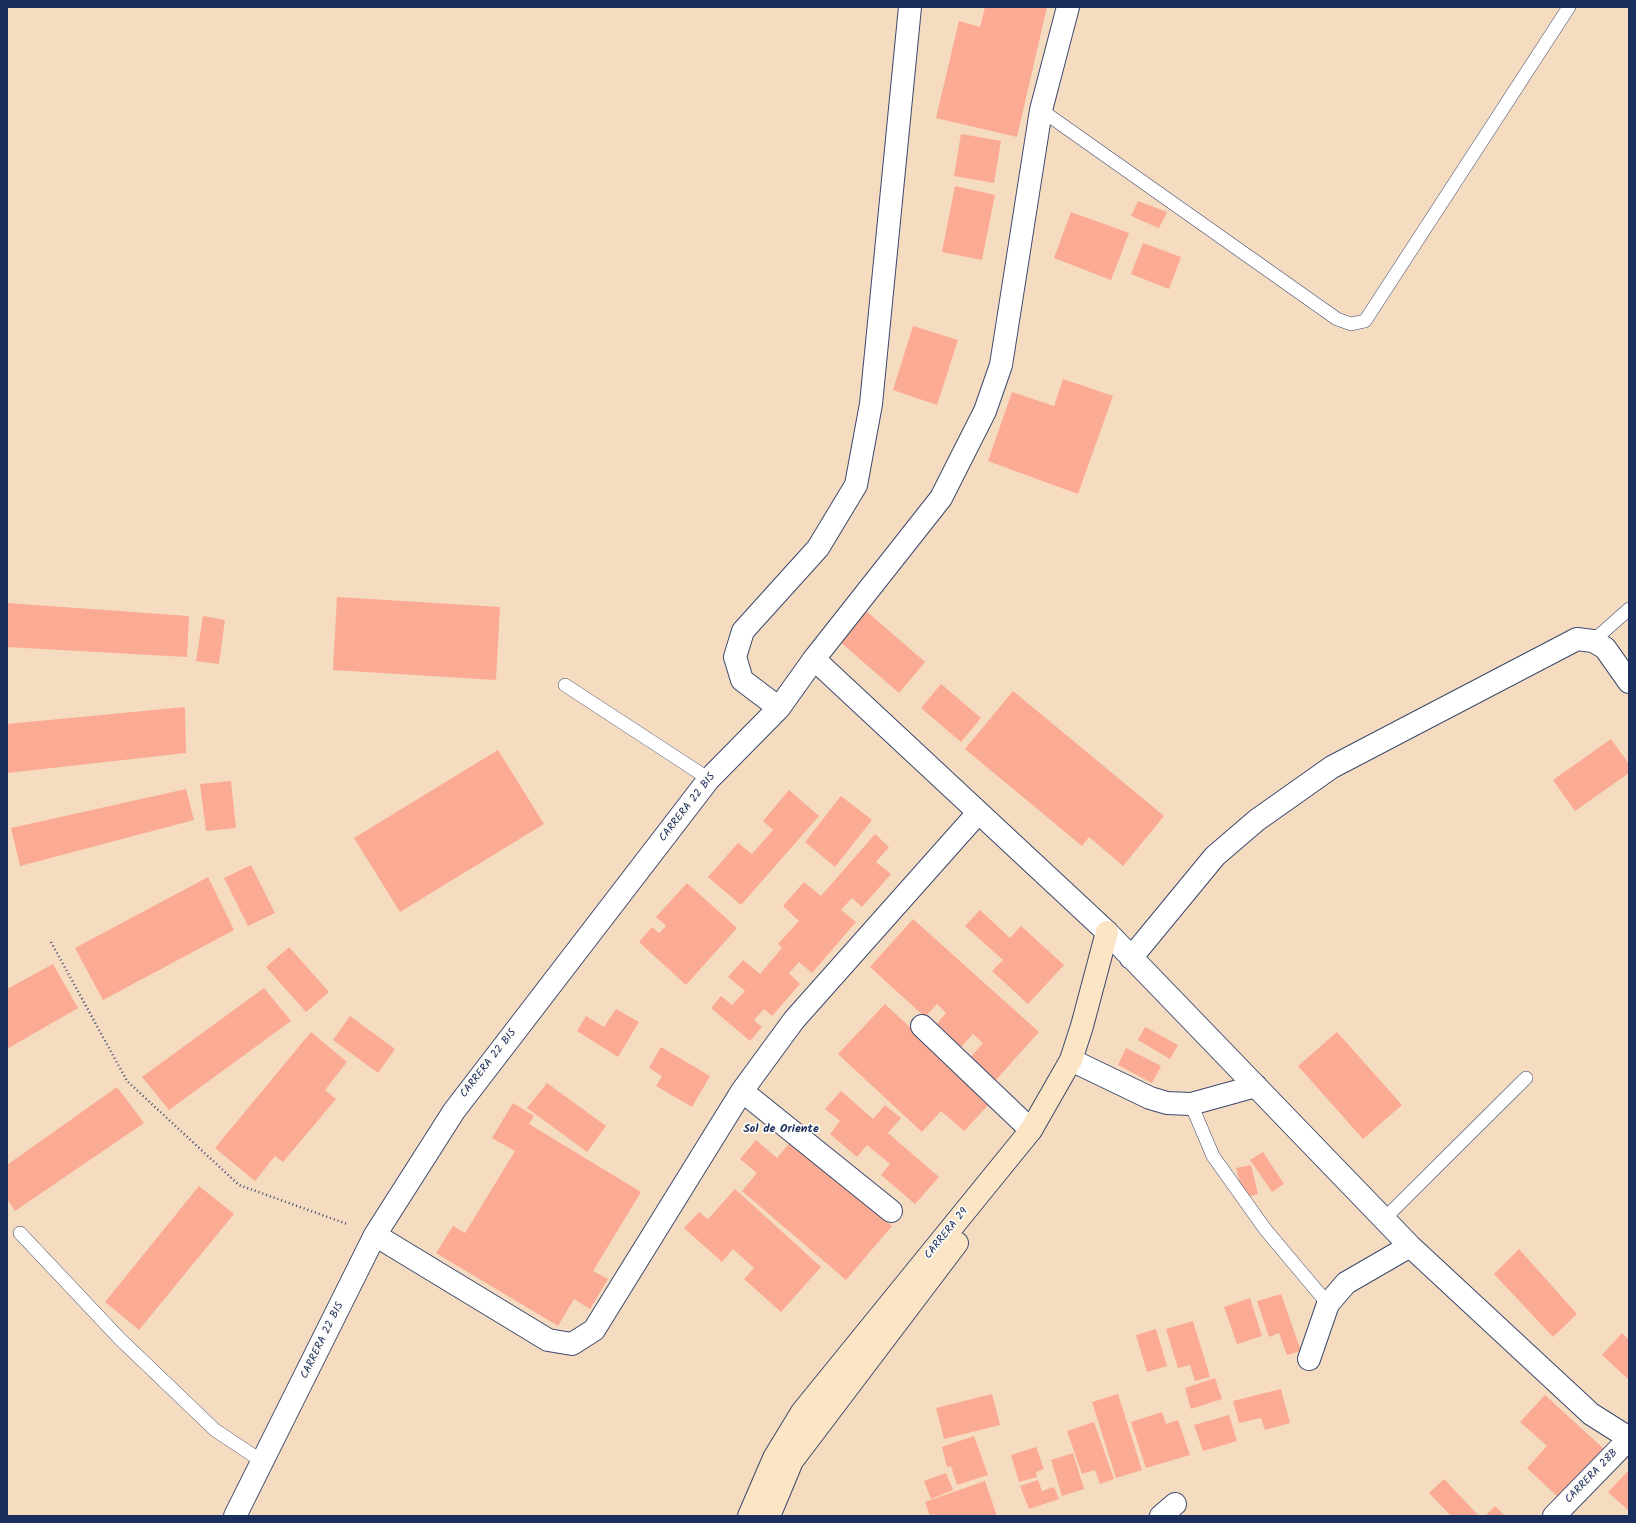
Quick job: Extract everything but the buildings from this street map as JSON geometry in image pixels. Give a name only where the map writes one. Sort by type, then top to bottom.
[{"type":"street","points":[[778,708],[742,680],[735,657],[743,631],[818,548],[856,485],[871,404],[910,7]]},
{"type":"street","name":"CARRERA 22 BIS","points":[[235,1516],[375,1235],[454,1111],[709,779],[778,708],[814,659],[941,498],[985,411],[1001,365],[1041,110],[1068,7]]},
{"type":"street","points":[[1119,945],[1215,856],[1257,820],[1332,767],[1577,639],[1593,641],[1605,648],[1629,682]]},
{"type":"street","points":[[814,659],[1119,945],[1410,1246],[1592,1414],[1629,1438]]},
{"type":"street","points":[[375,1235],[548,1340],[572,1344],[594,1330],[742,1091],[794,1020],[978,813]]},
{"type":"street","name":"CARRERA 29","points":[[769,1516],[792,1461],[1040,1134],[1075,1062],[1082,1026],[1119,945]]},
{"type":"street","points":[[922,1026],[1031,1130]]},
{"type":"street","points":[[1075,1062],[1150,1098],[1167,1103],[1191,1104],[1256,1086]]},
{"type":"street","name":"CARRERA 29","points":[[749,1516],[774,1458],[802,1412],[1031,1130],[1075,1062]]},
{"type":"street","points":[[742,1091],[891,1212]]},
{"type":"street","points":[[1309,1359],[1328,1304],[1346,1284],[1410,1246]]},
{"type":"street","name":"CARRERA 28B","points":[[1554,1516],[1629,1438]]},
{"type":"lane","points":[[1041,110],[1337,318],[1352,324],[1365,322],[1569,7]]},
{"type":"lane","points":[[1593,641],[1629,609]]},
{"type":"lane","points":[[565,685],[709,779]]},
{"type":"lane","points":[[1384,1220],[1526,1078]]},
{"type":"lane","points":[[1191,1104],[1213,1156],[1265,1229],[1328,1304]]},
{"type":"lane","points":[[20,1233],[120,1339],[215,1430],[263,1462]]},
{"type":"path","points":[[51,942],[127,1081],[239,1185],[375,1235]]},
{"type":"district","name":"Sol de Oriente","points":[[781,1130]]}]
